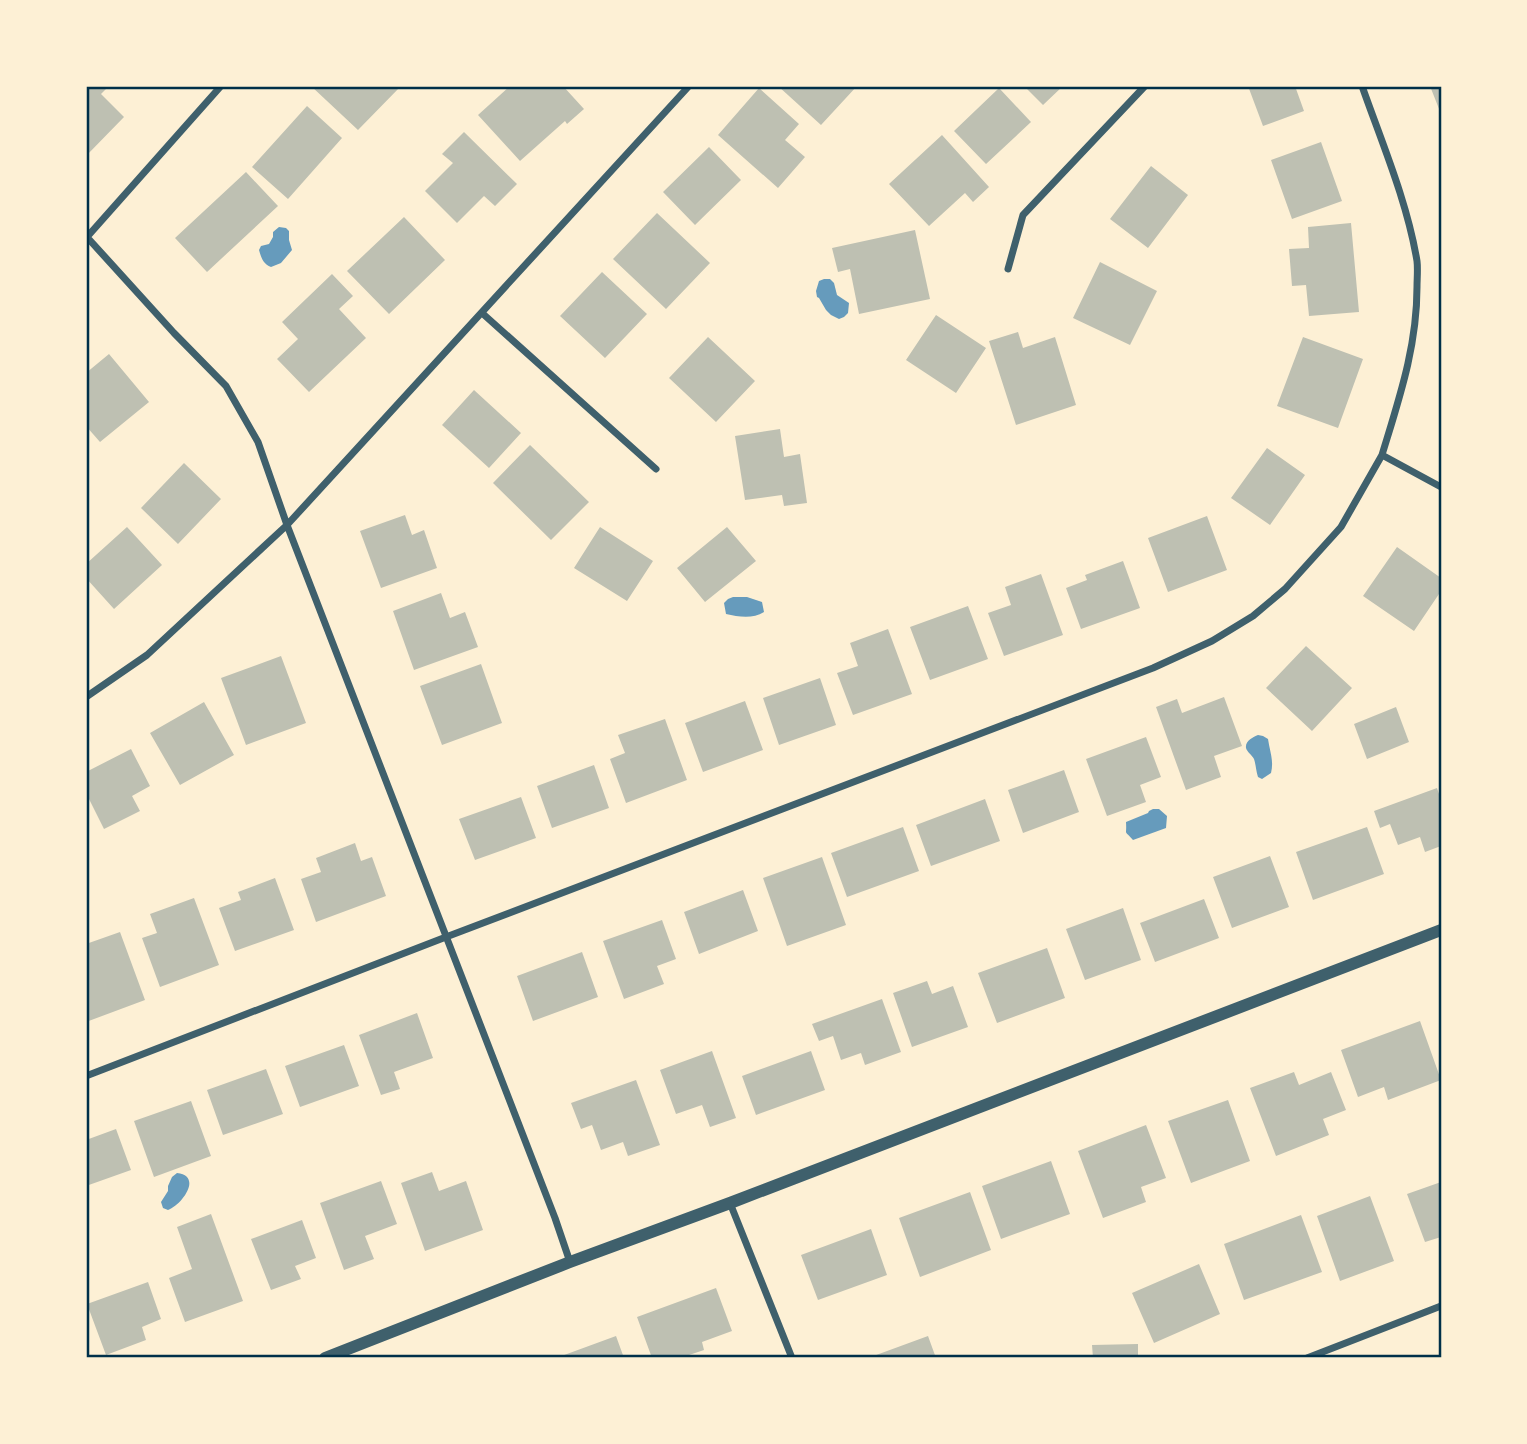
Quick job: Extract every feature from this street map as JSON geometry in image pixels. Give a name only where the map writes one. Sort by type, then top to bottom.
[{"type":"street","points":[[220,86],[86,237],[226,386],[258,442],[287,525],[570,1262]]},
{"type":"street","points":[[86,696],[147,655],[287,525],[689,86]]},
{"type":"street","points":[[1008,269],[1023,215],[1145,86]]},
{"type":"street","points":[[86,1076],[1153,668],[1212,641],[1254,616],[1294,579],[1340,527],[1382,455],[1409,362],[1417,304],[1417,263],[1395,178],[1362,86]]},
{"type":"street","points":[[482,313],[656,469]]},
{"type":"street","points":[[1382,455],[1441,487]]},
{"type":"street","points":[[325,1358],[1441,930]]},
{"type":"street","points":[[730,1203],[792,1358]]},
{"type":"street","points":[[1307,1358],[1441,1306]]},
{"type":"water","points":[[279,227],[289,231],[292,250],[281,263],[271,267],[264,262],[259,250],[261,246],[269,244],[273,232]]},
{"type":"water","points":[[830,279],[837,295],[849,303],[848,313],[844,317],[839,319],[831,315],[817,297],[819,281]]},
{"type":"water","points":[[733,597],[747,597],[762,602],[764,612],[741,617],[726,614],[724,603]]},
{"type":"water","points":[[1258,735],[1268,739],[1272,760],[1271,773],[1262,779],[1258,777],[1254,759],[1246,748],[1248,741]]},
{"type":"water","points":[[1153,809],[1159,809],[1167,816],[1166,828],[1133,840],[1126,832],[1126,822]]},
{"type":"water","points":[[177,1173],[189,1179],[188,1191],[179,1203],[168,1210],[163,1208],[161,1202],[172,1177]]},
{"type":"building","points":[[86,86],[109,86],[101,94],[124,117],[86,156]]},
{"type":"building","points":[[311,86],[401,86],[358,130]]},
{"type":"building","points":[[510,86],[563,86],[584,109],[567,124],[565,121],[520,161],[478,115]]},
{"type":"building","points":[[778,86],[857,86],[821,125]]},
{"type":"building","points":[[1024,86],[1063,86],[1043,105]]},
{"type":"building","points":[[1248,86],[1295,86],[1304,111],[1263,126]]},
{"type":"building","points":[[1430,86],[1441,86],[1441,114]]},
{"type":"building","points":[[759,88],[799,124],[785,140],[805,157],[778,188],[718,135]]},
{"type":"building","points":[[999,88],[1031,122],[986,164],[954,131]]},
{"type":"building","points":[[307,106],[342,138],[288,199],[252,167]]},
{"type":"building","points":[[464,132],[517,184],[495,206],[484,196],[457,223],[425,191],[453,163],[442,154]]},
{"type":"building","points":[[942,135],[989,187],[973,202],[965,193],[929,226],[889,184]]},
{"type":"building","points":[[1321,142],[1342,201],[1292,219],[1271,160]]},
{"type":"building","points":[[709,147],[741,180],[695,225],[663,192]]},
{"type":"building","points":[[1151,166],[1188,195],[1148,248],[1110,219]]},
{"type":"building","points":[[246,172],[278,206],[207,272],[175,238]]},
{"type":"building","points":[[657,213],[710,263],[666,309],[613,259]]},
{"type":"building","points":[[404,217],[445,260],[389,314],[347,271]]},
{"type":"building","points":[[1351,223],[1359,312],[1309,316],[1306,285],[1292,286],[1289,249],[1309,248],[1308,227]]},
{"type":"building","points":[[915,230],[930,299],[859,314],[850,269],[838,272],[832,248]]},
{"type":"building","points":[[1100,262],[1157,291],[1130,345],[1073,318]]},
{"type":"building","points":[[602,272],[647,314],[605,358],[560,316]]},
{"type":"building","points":[[332,274],[353,296],[339,309],[366,338],[309,392],[277,359],[298,339],[282,322]]},
{"type":"building","points":[[936,315],[986,348],[956,393],[906,360]]},
{"type":"building","points":[[1018,332],[1023,348],[1055,337],[1076,405],[1016,425],[989,341]]},
{"type":"building","points":[[708,337],[755,381],[716,422],[669,378]]},
{"type":"building","points":[[1303,337],[1363,359],[1338,428],[1277,406]]},
{"type":"building","points":[[109,354],[149,402],[100,442],[86,426],[86,373]]},
{"type":"building","points":[[474,390],[521,433],[489,468],[442,425]]},
{"type":"building","points":[[780,429],[784,457],[800,454],[807,503],[784,506],[782,495],[745,500],[735,436]]},
{"type":"building","points":[[530,445],[589,502],[551,540],[493,483]]},
{"type":"building","points":[[1267,448],[1305,475],[1270,525],[1231,498]]},
{"type":"building","points":[[184,463],[221,499],[178,544],[141,508]]},
{"type":"building","points":[[405,515],[412,535],[424,530],[437,568],[381,588],[360,531]]},
{"type":"building","points":[[1207,516],[1227,570],[1168,592],[1148,538]]},
{"type":"building","points":[[127,527],[162,565],[114,609],[86,578],[86,564]]},
{"type":"building","points":[[600,527],[653,561],[627,601],[574,568]]},
{"type":"building","points":[[727,527],[756,561],[705,602],[677,568]]},
{"type":"building","points":[[1397,547],[1441,578],[1441,591],[1414,631],[1363,596]]},
{"type":"building","points":[[1123,561],[1140,608],[1081,629],[1066,588],[1087,580],[1085,575]]},
{"type":"building","points":[[1041,574],[1063,635],[1004,656],[988,613],[1011,605],[1005,587]]},
{"type":"building","points":[[441,593],[450,618],[465,612],[478,647],[414,670],[393,611]]},
{"type":"building","points":[[968,606],[988,659],[930,680],[910,627]]},
{"type":"building","points":[[888,629],[912,694],[853,715],[837,673],[858,666],[850,643]]},
{"type":"building","points":[[1306,646],[1352,688],[1312,731],[1266,688]]},
{"type":"building","points":[[281,656],[306,723],[246,745],[221,678]]},
{"type":"building","points":[[481,664],[502,723],[442,745],[420,686]]},
{"type":"building","points":[[820,678],[836,725],[779,745],[763,698]]},
{"type":"building","points":[[1224,697],[1242,746],[1214,756],[1221,777],[1186,790],[1156,707],[1177,699],[1182,713]]},
{"type":"building","points":[[745,701],[763,750],[703,772],[685,723]]},
{"type":"building","points":[[204,702],[234,755],[180,785],[150,733]]},
{"type":"building","points":[[1396,707],[1409,742],[1367,759],[1354,724]]},
{"type":"building","points":[[665,719],[687,780],[626,803],[610,759],[625,753],[618,735]]},
{"type":"building","points":[[1146,737],[1161,777],[1140,785],[1146,802],[1107,816],[1086,759]]},
{"type":"building","points":[[131,749],[150,786],[132,796],[140,811],[104,829],[86,793],[86,772]]},
{"type":"building","points":[[594,765],[609,808],[552,828],[537,786]]},
{"type":"building","points":[[1064,770],[1079,812],[1023,833],[1008,790]]},
{"type":"building","points":[[1437,788],[1441,800],[1441,846],[1425,852],[1420,837],[1398,845],[1390,824],[1380,828],[1374,811]]},
{"type":"building","points":[[521,797],[536,838],[475,860],[459,819]]},
{"type":"building","points":[[985,799],[1000,841],[931,866],[916,825]]},
{"type":"building","points":[[903,827],[919,871],[847,897],[831,853]]},
{"type":"building","points":[[1367,827],[1384,874],[1313,900],[1296,852]]},
{"type":"building","points":[[355,843],[361,861],[372,857],[386,896],[316,922],[301,879],[321,872],[316,858]]},
{"type":"building","points":[[1270,856],[1289,907],[1232,928],[1213,877]]},
{"type":"building","points":[[822,857],[846,925],[787,946],[763,878]]},
{"type":"building","points":[[275,878],[294,930],[235,951],[219,908],[241,900],[238,892]]},
{"type":"building","points":[[743,890],[758,931],[699,954],[684,912]]},
{"type":"building","points":[[194,898],[219,965],[160,987],[142,938],[157,933],[150,914]]},
{"type":"building","points":[[1204,899],[1219,938],[1155,962],[1140,923]]},
{"type":"building","points":[[1123,908],[1141,960],[1085,980],[1066,929]]},
{"type":"building","points":[[662,920],[676,959],[657,966],[664,984],[624,999],[603,941]]},
{"type":"building","points":[[120,932],[145,1000],[86,1022],[86,966],[89,965],[86,944]]},
{"type":"building","points":[[1047,948],[1065,998],[997,1023],[978,973]]},
{"type":"building","points":[[582,952],[598,997],[533,1021],[517,976]]},
{"type":"building","points":[[927,981],[932,994],[953,986],[968,1027],[912,1047],[893,993]]},
{"type":"building","points":[[882,999],[901,1052],[865,1065],[861,1053],[841,1060],[833,1036],[819,1041],[812,1024]]},
{"type":"building","points":[[417,1013],[433,1058],[394,1072],[400,1089],[381,1095],[359,1035]]},
{"type":"building","points":[[1420,1021],[1441,1080],[1388,1100],[1384,1087],[1358,1097],[1341,1050]]},
{"type":"building","points":[[344,1045],[359,1086],[300,1107],[285,1066]]},
{"type":"building","points":[[712,1051],[736,1118],[710,1127],[702,1105],[676,1114],[660,1070]]},
{"type":"building","points":[[811,1051],[825,1090],[756,1115],[742,1076]]},
{"type":"building","points":[[266,1069],[283,1114],[223,1135],[207,1090]]},
{"type":"building","points":[[1294,1072],[1299,1085],[1331,1072],[1346,1110],[1323,1119],[1329,1135],[1276,1156],[1250,1088]]},
{"type":"building","points":[[636,1080],[660,1145],[628,1156],[623,1142],[601,1150],[592,1125],[581,1129],[571,1103]]},
{"type":"building","points":[[1228,1100],[1250,1161],[1191,1183],[1168,1121]]},
{"type":"building","points":[[191,1101],[211,1156],[154,1177],[134,1121]]},
{"type":"building","points":[[1146,1125],[1166,1178],[1141,1187],[1146,1202],[1103,1218],[1078,1151]]},
{"type":"building","points":[[116,1129],[131,1170],[86,1186],[86,1140]]},
{"type":"building","points":[[1051,1161],[1070,1214],[1001,1239],[982,1186]]},
{"type":"building","points":[[432,1172],[439,1191],[466,1181],[483,1230],[425,1251],[401,1183]]},
{"type":"building","points":[[381,1181],[397,1224],[365,1236],[374,1259],[344,1270],[320,1203]]},
{"type":"building","points":[[1441,1182],[1441,1237],[1425,1242],[1407,1194]]},
{"type":"building","points":[[970,1192],[991,1250],[920,1277],[899,1218]]},
{"type":"building","points":[[1370,1196],[1394,1261],[1340,1281],[1317,1216]]},
{"type":"building","points":[[211,1214],[243,1301],[185,1322],[169,1278],[192,1269],[177,1227]]},
{"type":"building","points":[[1301,1215],[1322,1272],[1244,1300],[1224,1244]]},
{"type":"building","points":[[302,1220],[316,1258],[295,1266],[301,1279],[271,1290],[251,1239]]},
{"type":"building","points":[[871,1229],[887,1275],[818,1300],[801,1255]]},
{"type":"building","points":[[1199,1264],[1220,1314],[1154,1343],[1132,1293]]},
{"type":"building","points":[[148,1282],[161,1319],[142,1327],[146,1340],[106,1355],[87,1304]]},
{"type":"building","points":[[716,1288],[732,1331],[702,1342],[704,1350],[680,1358],[652,1358],[637,1317]]},
{"type":"building","points":[[616,1336],[624,1358],[556,1358]]},
{"type":"building","points":[[928,1336],[936,1358],[868,1358]]},
{"type":"building","points":[[1138,1344],[1138,1358],[1093,1358],[1092,1345]]}]
